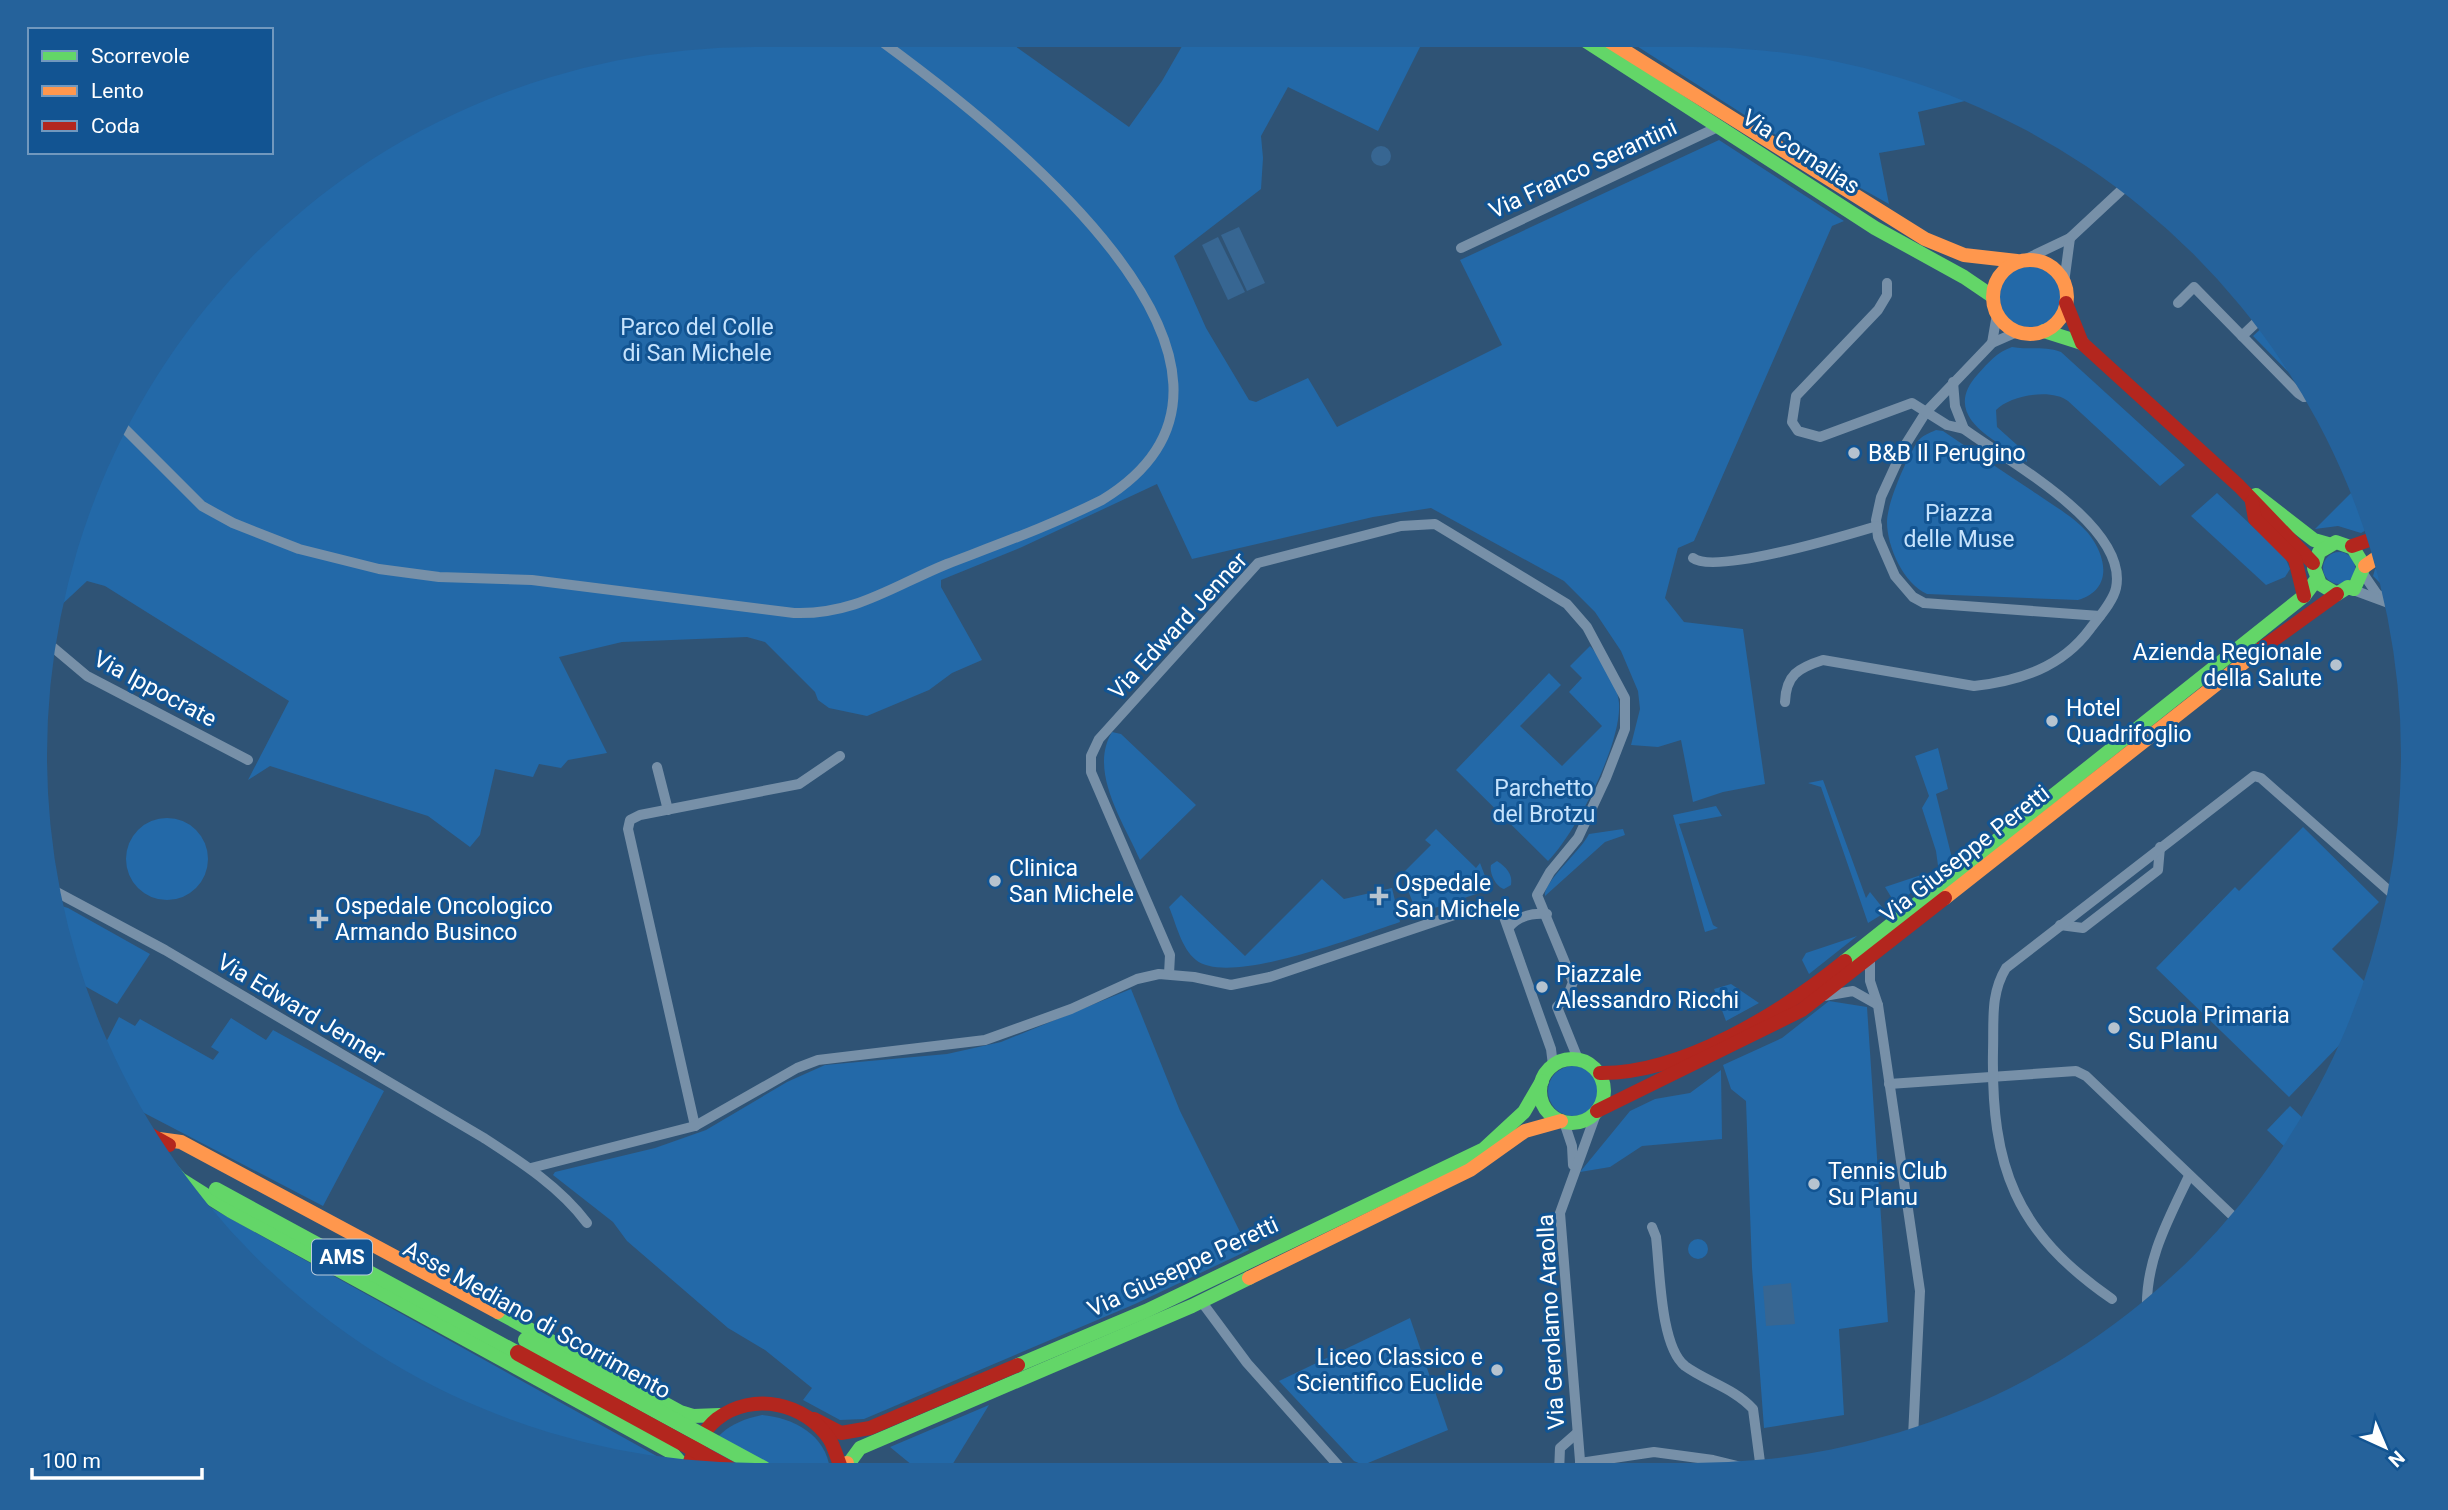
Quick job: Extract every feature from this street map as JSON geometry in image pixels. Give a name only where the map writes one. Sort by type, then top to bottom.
[{"type":"main road","name":"Via Cornalias","points":[[1596,47],[1875,228],[1919,253],[1957,270],[1992,296]]},
{"type":"main road","name":"Via Cornalias","points":[[1619,47],[1916,234],[1964,255],[2022,260]]},
{"type":"main road","points":[[2066,303],[2059,320],[2044,331],[2031,334],[2017,332],[2005,325],[1997,314],[1992,296],[1999,275],[2022,260],[2047,263],[2064,283],[2066,303],[2082,343]]},
{"type":"main road","points":[[2044,331],[2082,343],[2239,486],[2252,502],[2291,535],[2313,563],[2316,580],[2321,587],[2342,591],[2354,589],[2364,571],[2374,562]]},
{"type":"main road","points":[[2239,486],[2265,501],[2314,540],[2328,544]]},
{"type":"main road","points":[[2252,502],[2255,519],[2295,559],[2304,596]]},
{"type":"main road","points":[[2313,563],[2316,555],[2328,544],[2336,542],[2352,545],[2367,540]]},
{"type":"main road","points":[[2352,545],[2359,551],[2364,571]]},
{"type":"main road","name":"Via Giuseppe Peretti","points":[[1600,1073],[1632,1072],[1670,1059],[1776,1010],[1813,987],[2304,596],[2316,580]]},
{"type":"main road","name":"Via Giuseppe Peretti","points":[[849,1463],[860,1448],[1201,1301],[1470,1170],[1525,1130],[1563,1121],[1585,1120],[1597,1111],[1781,1021],[1870,958],[2318,605],[2342,591]]},
{"type":"main road","points":[[1553,1065],[1578,1059],[1600,1073],[1605,1090],[1597,1111]]},
{"type":"main road","name":"Via Giuseppe Peretti","points":[[720,1415],[743,1405],[768,1402],[792,1407],[841,1433],[870,1428],[1146,1311],[1484,1149],[1524,1112],[1553,1065]]},
{"type":"main road","points":[[1542,1081],[1544,1105],[1563,1121]]},
{"type":"main road","points":[[161,1139],[181,1142],[298,1202],[680,1412],[693,1416],[720,1415]]},
{"type":"main road","name":"Asse Mediano di Scorrimento","points":[[163,1141],[522,1346],[717,1461]]},
{"type":"main road","name":"Asse Mediano di Scorrimento","points":[[183,1171],[752,1463]]},
{"type":"main road","points":[[196,1189],[288,1245],[613,1420],[671,1452],[676,1458]]},
{"type":"main road","points":[[613,1420],[631,1415],[636,1409],[639,1402],[635,1388]]},
{"type":"main road","points":[[688,1459],[700,1435],[720,1415]]},
{"type":"main road","points":[[814,1419],[828,1434],[843,1463]]},
{"type":"street","points":[[126,431],[202,506],[233,523],[299,549],[379,569],[439,577],[488,581],[532,580],[794,613],[831,612],[862,604],[938,568],[1102,500],[1118,491],[1145,464],[1162,435],[1169,415],[1174,391],[1172,368],[1159,324],[1116,253],[1073,206],[964,101],[889,47]]},
{"type":"street","name":"Via Franco Serantini","points":[[1461,248],[1721,126]]},
{"type":"street","points":[[2022,260],[2070,238],[2120,191]]},
{"type":"street","points":[[2064,283],[2070,238]]},
{"type":"street","points":[[1784,702],[1786,686],[1792,675],[1805,665],[1823,660],[1950,683],[1974,686],[1998,684],[2060,660],[2077,646],[2100,616],[2116,588],[2114,565],[2107,546],[2083,514],[1964,429],[1947,425],[1912,403],[1820,437],[1798,431],[1792,422],[1796,396],[1878,310],[1887,295],[1887,283]]},
{"type":"street","points":[[2178,303],[2194,287],[2303,396]]},
{"type":"street","points":[[1992,343],[1997,314]]},
{"type":"street","points":[[2242,336],[2254,324]]},
{"type":"street","points":[[2017,332],[1992,343],[1926,412],[1892,471],[1881,498],[1877,526],[1895,576],[1913,597],[1924,603],[2100,616]]},
{"type":"street","points":[[1954,382],[1955,405],[1964,429]]},
{"type":"street","name":"Via Edward Jenner","points":[[1169,974],[1170,955],[1091,772],[1091,756],[1099,739],[1258,563],[1401,526],[1435,524],[1567,604],[1587,627],[1625,698],[1625,729],[1606,778],[1578,838],[1550,872],[1537,895],[1547,914]]},
{"type":"street","points":[[1693,558],[1707,564],[1775,553],[1877,526]]},
{"type":"street","points":[[2364,571],[2377,594],[2383,598]]},
{"type":"street","points":[[2342,591],[2384,602]]},
{"type":"street","name":"Via Ippocrate","points":[[55,649],[87,676],[248,760]]},
{"type":"street","points":[[695,1126],[628,829],[630,820],[640,815],[799,785],[840,756]]},
{"type":"street","points":[[657,768],[668,810]]},
{"type":"street","points":[[2112,1299],[2080,1276],[2041,1238],[2016,1199],[2000,1150],[1993,1074],[1994,1005],[1999,980],[2006,968],[2254,776],[2261,778],[2388,890]]},
{"type":"street","points":[[2060,925],[2083,928],[2148,878],[2158,870],[2160,847]]},
{"type":"street","name":"Via Edward Jenner","points":[[61,895],[165,950],[431,1105],[531,1168],[575,1207],[587,1223]]},
{"type":"street","points":[[531,1168],[695,1126],[797,1068],[818,1060],[837,1055],[953,1046],[985,1040],[1071,1009],[1137,978],[1169,974],[1231,985],[1270,977],[1376,944],[1478,907],[1496,908],[1509,927],[1551,1049],[1553,1065]]},
{"type":"street","points":[[1509,927],[1513,921],[1534,913],[1547,914],[1573,982],[1568,995],[1556,1007],[1578,1059]]},
{"type":"street","points":[[1870,958],[1871,981],[1878,1005],[1920,1291],[1913,1427]]},
{"type":"street","points":[[1814,1000],[1842,990],[1853,991],[1878,1005]]},
{"type":"street","points":[[1889,1084],[2064,1070],[2086,1076],[2231,1215]]},
{"type":"street","name":"Via Gerolamo Araolla","points":[[1580,1463],[1560,1213],[1573,1170],[1597,1111]]},
{"type":"street","points":[[1563,1121],[1572,1146],[1573,1170]]},
{"type":"street","points":[[2147,1297],[2148,1281],[2156,1246],[2189,1176]]},
{"type":"street","points":[[1652,1227],[1656,1237],[1670,1345],[1685,1366],[1733,1392],[1753,1409],[1758,1459]]},
{"type":"street","points":[[1201,1301],[1247,1363],[1336,1463]]},
{"type":"street","points":[[1559,1463],[1560,1448],[1577,1433]]},
{"type":"street","points":[[1603,1463],[1654,1452],[1721,1462]]},
{"type":"green space","name":"Parco del Colle di San Michele","points":[[755,47],[1016,47],[1129,127],[1162,81],[1182,47],[1420,47],[1378,131],[1288,87],[1261,136],[1261,189],[1174,256],[1206,328],[1249,400],[1256,402],[1308,378],[1337,427],[1502,345],[1460,260],[1719,140],[1844,221],[1832,226],[1694,541],[1678,548],[1665,598],[1684,622],[1743,629],[1765,784],[1723,792],[1693,802],[1681,740],[1658,747],[1631,745],[1640,709],[1638,691],[1621,651],[1595,612],[1564,581],[1431,508],[1373,517],[1192,559],[1157,484],[1022,547],[941,580],[941,587],[982,660],[952,673],[929,690],[867,716],[829,708],[818,700],[815,692],[765,642],[747,637],[622,642],[559,657],[607,753],[568,760],[561,768],[539,764],[533,777],[495,769],[480,835],[470,847],[428,816],[270,766],[248,780],[289,701],[105,586],[87,581],[64,602],[85,528],[120,442],[142,401],[194,324],[223,288],[255,255],[288,223],[324,194],[401,142],[442,120],[528,85],[617,61],[663,53]]},
{"type":"green space","points":[[1638,47],[1693,47],[1785,53],[1876,71],[1964,101],[1918,112],[1925,145],[1879,153],[1889,204],[1846,180]]},
{"type":"green space","points":[[2029,265],[2041,267],[2052,274],[2059,285],[2059,309],[2052,320],[2041,327],[2029,329],[2017,327],[2006,320],[1999,309],[1997,297],[1999,285],[2006,274],[2017,267]]},
{"type":"green space","points":[[2259,331],[2286,369],[2253,336]]},
{"type":"green space","points":[[2012,347],[2061,352],[2185,465],[2160,486],[2068,401],[2052,395],[2021,397],[1996,410],[1997,427],[2026,453],[2027,462],[2001,445],[1976,426],[1968,415],[1965,403],[1968,389],[1978,374],[1997,355]]},
{"type":"green space","name":"Piazza delle Muse","points":[[1936,430],[1943,431],[2064,512],[2082,527],[2095,543],[2103,563],[2097,589],[2078,600],[1927,594],[1911,582],[1898,564],[1890,542],[1888,514],[1898,480],[1918,441]]},
{"type":"green space","points":[[2217,493],[2285,557],[2290,569],[2285,577],[2266,585],[2191,516]]},
{"type":"green space","points":[[2350,494],[2364,531],[2361,533],[2338,526],[2315,529]]},
{"type":"green space","points":[[2339,552],[2350,557],[2355,568],[2350,579],[2339,584],[2328,579],[2323,568],[2328,557]]},
{"type":"green space","points":[[2376,568],[2379,582],[2373,576]]},
{"type":"green space","name":"Parchetto del Brotzu","points":[[1590,646],[1613,680],[1619,703],[1618,720],[1605,763],[1584,809],[1548,861],[1456,770],[1549,673],[1561,685],[1520,726],[1562,766],[1602,726],[1569,692],[1582,678],[1570,666]]},
{"type":"green space","points":[[1112,732],[1121,734],[1196,805],[1140,860],[1118,814],[1106,780],[1106,747]]},
{"type":"green space","points":[[1938,748],[1948,789],[1936,794],[1953,862],[1939,873],[1936,851],[1922,808],[1929,796],[1915,756]]},
{"type":"green space","points":[[1823,780],[1866,898],[1870,892],[1886,912],[1868,923],[1821,787],[1808,783]]},
{"type":"green space","points":[[1716,806],[1722,816],[1679,824],[1713,925],[1718,928],[1705,932],[1673,815]]},
{"type":"green space","points":[[159,818],[175,818],[190,825],[201,836],[208,851],[205,875],[196,888],[175,900],[159,900],[144,893],[133,882],[126,867],[126,851],[133,836],[144,825]]},
{"type":"green space","points":[[2303,827],[2379,902],[2332,949],[2363,980],[2337,1047],[2289,1097],[2156,968],[2235,887],[2239,891]]},
{"type":"green space","points":[[1436,829],[1476,868],[1480,863],[1485,876],[1482,892],[1417,914],[1402,874],[1431,845],[1425,840]]},
{"type":"green space","points":[[1623,829],[1625,835],[1605,842],[1545,896],[1550,883],[1589,834]]},
{"type":"green space","points":[[1497,861],[1506,868],[1511,877],[1511,885],[1504,889],[1496,883],[1491,872],[1491,865]]},
{"type":"green space","points":[[1924,874],[1929,878],[1896,905],[1885,887]]},
{"type":"green space","points":[[1322,879],[1344,899],[1392,888],[1400,922],[1295,956],[1236,967],[1213,967],[1191,955],[1169,907],[1181,895],[1245,956]]},
{"type":"green space","points":[[64,907],[150,954],[117,1004],[87,987]]},
{"type":"green space","points":[[1857,936],[1809,974],[1802,960],[1806,953]]},
{"type":"green space","points":[[1731,984],[1759,1003],[1726,1021],[1714,989]]},
{"type":"green space","points":[[1131,989],[1180,1111],[1249,1250],[1135,1304],[864,1419],[840,1420],[803,1400],[812,1388],[765,1350],[728,1328],[627,1241],[613,1222],[553,1175],[555,1172],[655,1148],[706,1130],[787,1082],[825,1065],[947,1054],[1001,1042]]},
{"type":"green space","name":"Tennis Club Su Planu","points":[[1829,1001],[1867,1007],[1888,1322],[1839,1329],[1844,1415],[1764,1428],[1752,1268],[1746,1101],[1731,1089],[1723,1065],[1782,1038]]},
{"type":"green space","points":[[119,1017],[135,1026],[140,1019],[213,1060],[219,1052],[211,1047],[231,1018],[266,1040],[273,1030],[384,1091],[323,1206],[145,1113],[107,1040]]},
{"type":"green space","points":[[1573,1066],[1590,1074],[1598,1091],[1590,1108],[1573,1116],[1556,1108],[1548,1091],[1556,1074]]},
{"type":"green space","points":[[1721,1070],[1722,1139],[1642,1146],[1610,1167],[1580,1172],[1630,1111],[1655,1099],[1690,1093]]},
{"type":"green space","points":[[2290,1106],[2301,1117],[2283,1145],[2267,1130]]},
{"type":"green space","points":[[212,1208],[656,1456],[572,1439],[528,1425],[484,1409],[401,1368],[324,1316],[288,1287]]},
{"type":"green space","points":[[1694,1239],[1702,1239],[1708,1249],[1702,1259],[1694,1259],[1688,1253],[1688,1245]]},
{"type":"green space","points":[[1410,1318],[1448,1430],[1368,1463],[1358,1463],[1279,1381]]},
{"type":"green space","points":[[989,1405],[953,1463],[909,1463],[890,1447]]},
{"type":"green space","points":[[762,1415],[796,1424],[815,1438],[828,1463],[703,1460],[722,1433],[750,1418]]},
{"type":"shaded area","points":[[1377,146],[1385,146],[1391,156],[1385,166],[1377,166],[1371,160],[1371,152]]},
{"type":"shaded area","points":[[1239,227],[1265,283],[1247,291],[1221,235]]},
{"type":"shaded area","points":[[1218,237],[1245,292],[1228,300],[1202,245]]},
{"type":"shaded area","points":[[1791,1283],[1795,1324],[1766,1326],[1763,1286]]},
{"type":"traffic: fast","points":[[1595,47],[1875,228],[1964,277],[1992,296]]},
{"type":"traffic: fast","points":[[2044,331],[2082,343]]},
{"type":"traffic: fast","points":[[2256,495],[2314,540],[2328,544]]},
{"type":"traffic: fast","points":[[2336,542],[2353,548],[2364,566],[2354,589],[2348,587],[2337,594],[2320,584],[2314,568],[2319,552],[2336,542]]},
{"type":"traffic: fast","points":[[1845,961],[2304,596],[2316,580]]},
{"type":"traffic: fast","points":[[1572,1059],[1584,1061],[1595,1068],[1602,1079],[1604,1091],[1602,1103],[1595,1114],[1584,1121],[1572,1123],[1560,1121],[1549,1114],[1542,1103],[1540,1091],[1542,1079],[1549,1068],[1560,1061],[1572,1059]]},
{"type":"traffic: fast","points":[[1018,1365],[1146,1311],[1484,1149],[1524,1112],[1542,1081]]},
{"type":"traffic: fast","points":[[216,1189],[518,1353]]},
{"type":"traffic: fast","points":[[197,1190],[231,1211],[671,1452],[676,1458]]},
{"type":"traffic: fast","points":[[849,1463],[860,1448],[1192,1306],[1249,1278]]},
{"type":"traffic: fast","points":[[498,1312],[680,1412],[693,1416],[720,1415]]},
{"type":"traffic: fast","points":[[526,1340],[753,1463]]},
{"type":"traffic: slow","points":[[1619,47],[1925,239],[1964,255],[2017,261]]},
{"type":"traffic: slow","points":[[2023,260],[2037,260],[2051,266],[2061,276],[2067,297],[2061,318],[2051,328],[2037,334],[2023,334],[2009,328],[1999,318],[1993,304],[1993,290],[1999,276],[2009,266],[2023,260]]},
{"type":"traffic: slow","points":[[2365,566],[2373,560]]},
{"type":"traffic: slow","points":[[1945,898],[2261,649]]},
{"type":"traffic: slow","points":[[1249,1278],[1470,1170],[1525,1131],[1561,1121]]},
{"type":"traffic: slow","points":[[161,1139],[181,1142],[498,1312]]},
{"type":"traffic: jam","points":[[2066,303],[2082,343],[2239,486],[2313,563]]},
{"type":"traffic: jam","points":[[2252,502],[2255,519],[2295,559],[2304,596]]},
{"type":"traffic: jam","points":[[2352,546],[2367,541]]},
{"type":"traffic: jam","points":[[2261,649],[2337,594]]},
{"type":"traffic: jam","points":[[1597,1111],[1802,1010],[1945,898]]},
{"type":"traffic: jam","points":[[1600,1073],[1632,1071],[1664,1063],[1730,1036],[1792,1000],[1845,961]]},
{"type":"traffic: jam","points":[[163,1142],[169,1145]]},
{"type":"traffic: jam","points":[[518,1353],[716,1461]]},
{"type":"traffic: jam","points":[[814,1419],[841,1433],[870,1428],[1018,1365]]},
{"type":"traffic: jam","points":[[691,1459],[702,1436],[717,1419],[731,1410],[762,1404],[778,1405],[807,1417],[820,1427],[830,1440],[839,1463]]},
{"type":"place","name":"B&B Il Perugino","points":[[1854,453]]},
{"type":"place","name":"Azienda Regionale della Salute","points":[[2336,665]]},
{"type":"place","name":"Hotel Quadrifoglio","points":[[2052,721]]},
{"type":"place","name":"Clinica San Michele","points":[[995,881]]},
{"type":"place","name":"Ospedale San Michele","points":[[1379,896]]},
{"type":"place","name":"Ospedale Oncologico Armando Businco","points":[[319,919]]},
{"type":"place","name":"Piazzale Alessandro Ricchi","points":[[1542,987]]},
{"type":"place","name":"Scuola Primaria Su Planu","points":[[2114,1028]]},
{"type":"place","name":"Tennis Club Su Planu","points":[[1814,1184]]},
{"type":"place","name":"Liceo Classico e Scientifico Euclide","points":[[1497,1370]]}]
